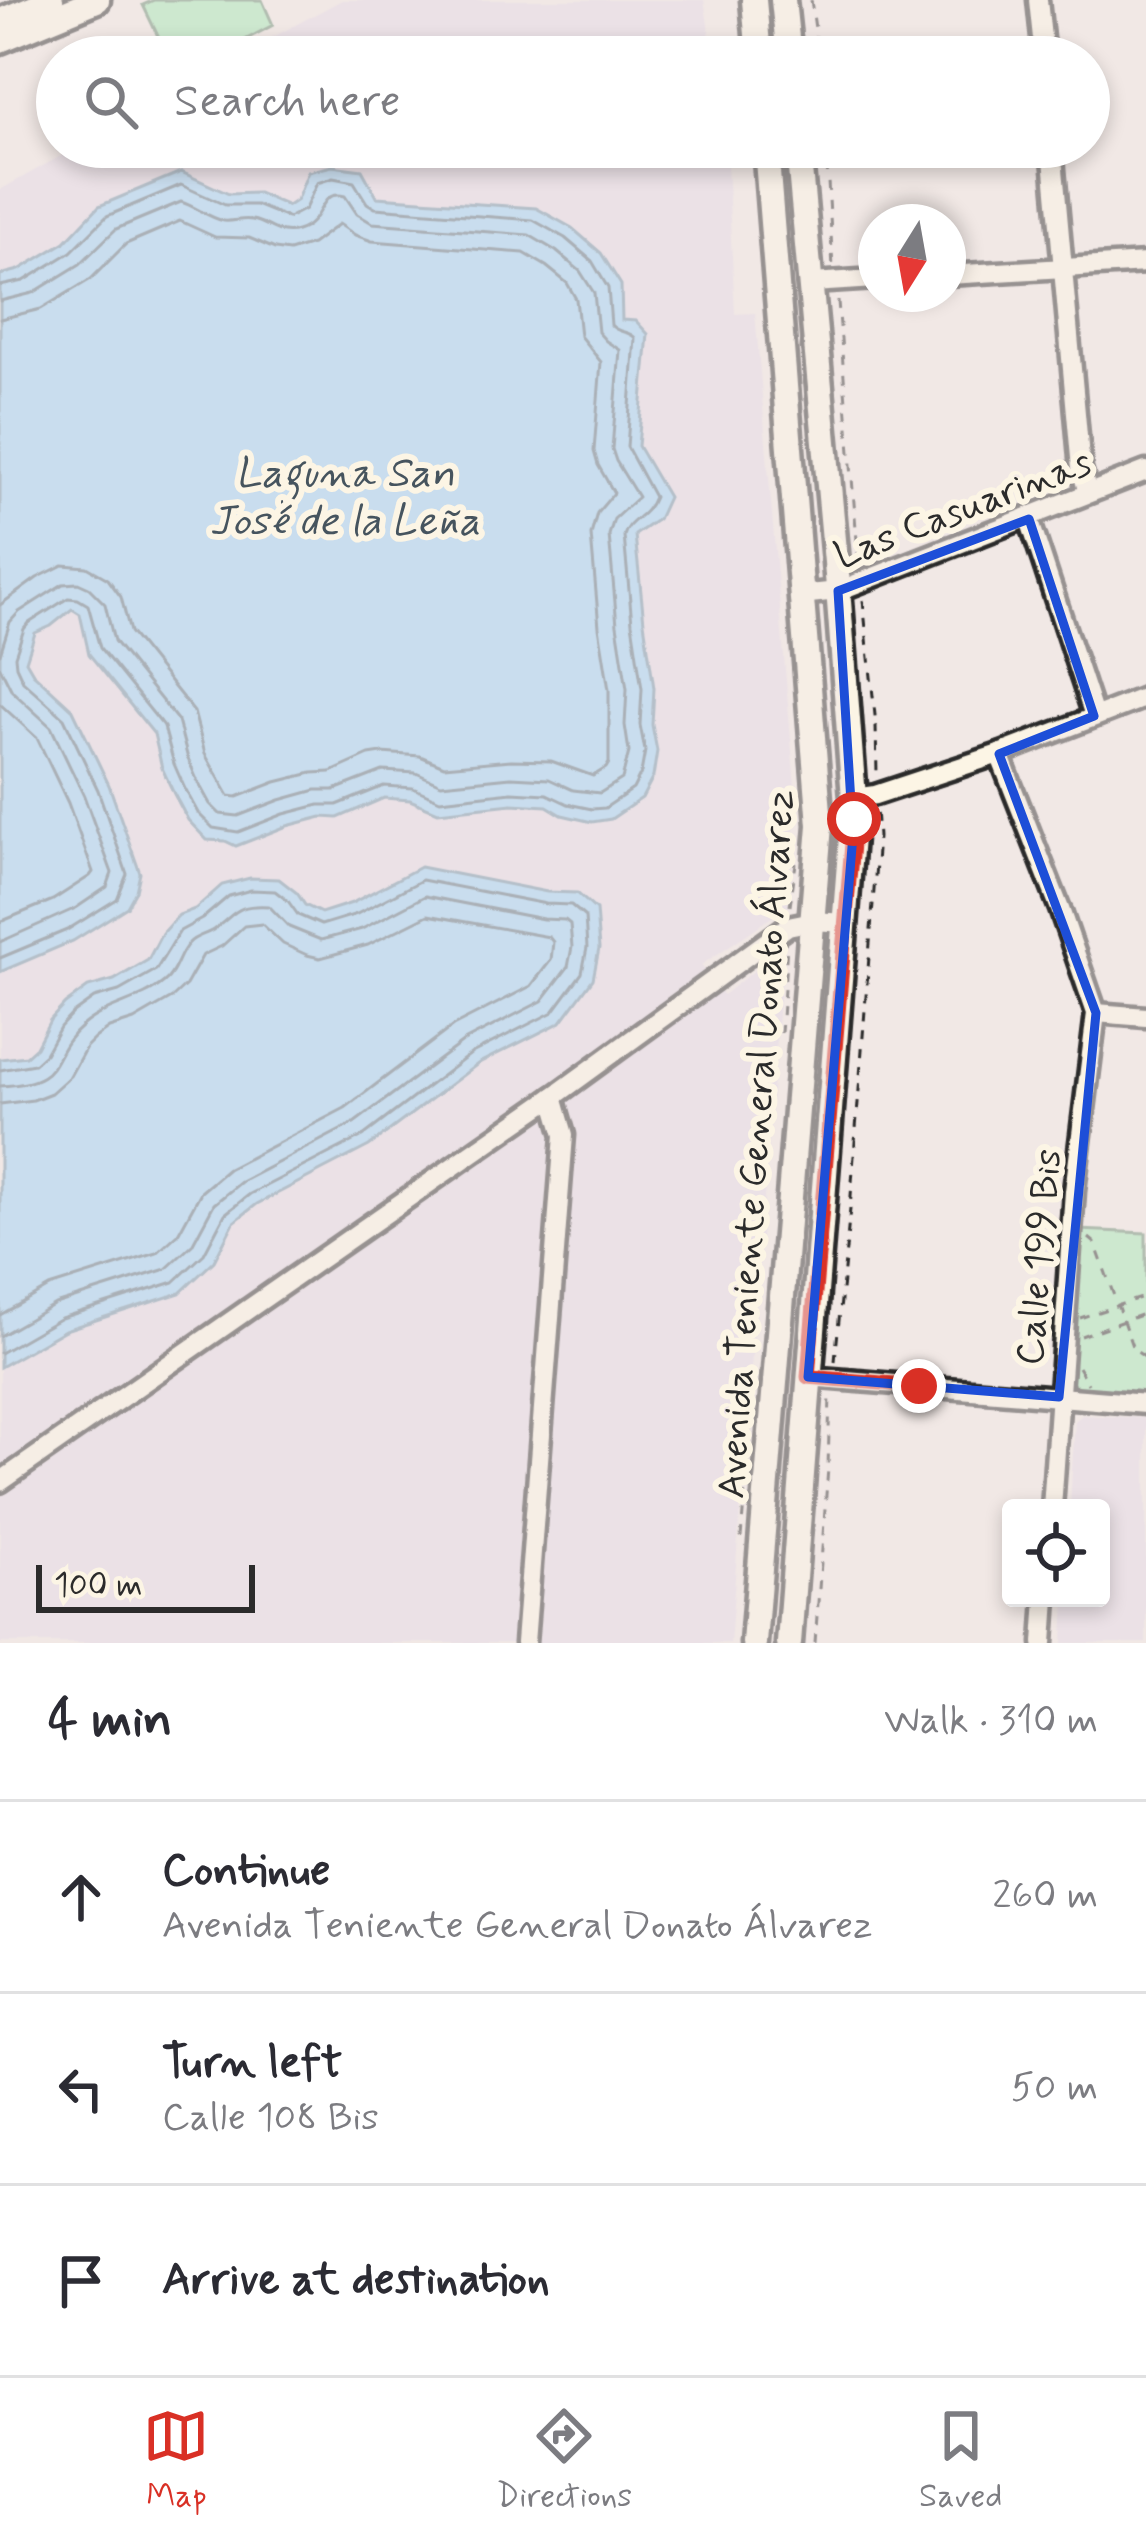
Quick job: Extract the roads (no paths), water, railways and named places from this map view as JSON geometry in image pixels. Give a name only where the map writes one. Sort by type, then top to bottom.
[{"type":"main road","points":[[0,21],[51,0]]},
{"type":"main road","points":[[0,40],[97,0]]},
{"type":"main road","points":[[754,0],[757,36]]},
{"type":"main road","points":[[783,0],[787,36]]},
{"type":"main road","name":"Avenida Teniente General Donato Álvarez","points":[[754,1643],[820,825],[768,168]]},
{"type":"main road","name":"Avenida Teniente General Donato Álvarez","points":[[789,1643],[854,798],[800,168]]},
{"type":"street","points":[[1038,0],[1042,36]]},
{"type":"street","points":[[1054,168],[1081,469],[1088,493]]},
{"type":"street","points":[[966,274],[1146,263]]},
{"type":"street","points":[[812,283],[858,280]]},
{"type":"street","name":"Las Casuarinas","points":[[800,595],[838,591],[1146,471]]},
{"type":"street","points":[[1029,519],[1094,716]]},
{"type":"street","points":[[854,798],[999,754],[1146,697]]},
{"type":"street","points":[[999,754],[1096,1013],[1146,1016]]},
{"type":"street","points":[[0,1482],[553,1097],[788,926],[813,920],[846,923]]},
{"type":"street","name":"Calle 199 Bis","points":[[1053,1499],[1066,1397],[1074,1192],[1096,1013]]},
{"type":"street","points":[[525,1643],[563,1135],[553,1097]]},
{"type":"street","points":[[808,1377],[1146,1404]]},
{"type":"street","points":[[1043,1643],[1045,1607]]},
{"type":"water","name":"Laguna San José de la Leña","points":[[362,170],[377,197],[536,208],[572,228],[601,253],[621,285],[622,320],[636,321],[648,334],[638,446],[668,497],[658,519],[635,535],[654,688],[652,725],[657,751],[653,777],[642,798],[611,819],[592,822],[547,806],[512,804],[438,812],[410,800],[384,798],[338,818],[287,826],[236,846],[207,840],[188,820],[174,794],[154,734],[89,654],[80,614],[72,609],[35,633],[26,661],[73,710],[109,785],[140,873],[127,907],[73,941],[0,972],[0,275],[19,270],[65,242],[99,206],[181,172],[229,194],[258,193],[288,206],[297,200],[308,172]]},
{"type":"water","points":[[420,867],[547,892],[577,893],[596,910],[599,949],[593,979],[561,1022],[479,1063],[369,1146],[257,1204],[234,1222],[214,1261],[180,1293],[65,1330],[0,1367],[0,1059],[26,1056],[65,1004],[88,987],[114,980],[148,960],[171,923],[222,885],[250,878],[279,879],[305,905],[321,913],[352,903]]}]
